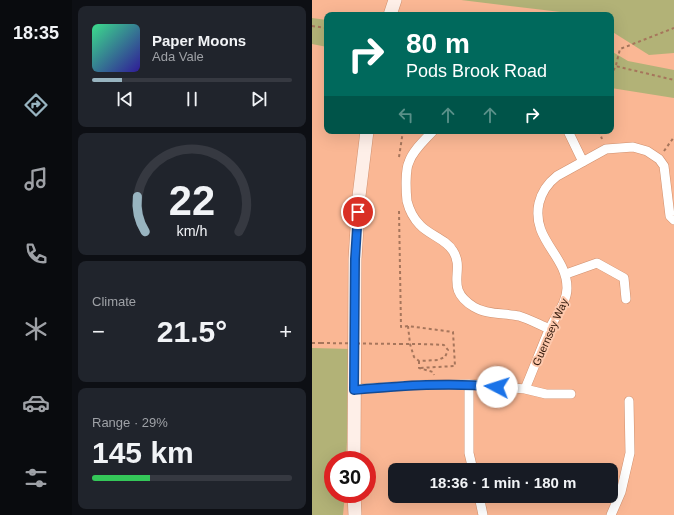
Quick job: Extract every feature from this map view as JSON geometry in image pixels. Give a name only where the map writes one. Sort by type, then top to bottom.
[{"type":"main road","points":[[391,12],[395,0]]},
{"type":"main road","points":[[354,451],[355,259],[359,196],[367,134]]},
{"type":"main road","points":[[354,503],[355,515]]},
{"type":"street","points":[[430,134],[412,154],[408,163],[407,202],[420,225],[453,251],[457,260],[457,286],[463,298],[482,310],[520,317],[550,329]]},
{"type":"street","points":[[569,134],[582,162]]},
{"type":"street","name":"Guernsey Way","points":[[525,389],[550,329],[565,300],[568,289],[566,274],[541,233],[538,222],[537,211],[545,187],[557,176],[606,149],[633,147],[647,151],[659,158]]},
{"type":"street","points":[[659,158],[664,166],[670,216],[674,220]]},
{"type":"street","points":[[566,274],[597,263],[624,278],[626,299]]},
{"type":"street","points":[[469,384],[469,452],[471,463]]},
{"type":"street","points":[[354,390],[420,385],[469,384],[525,389],[546,394],[571,394]]},
{"type":"street","points":[[611,515],[621,492],[630,453],[629,401]]},
{"type":"street","points":[[481,503],[484,515]]},
{"type":"path","points":[[312,26],[324,28]]},
{"type":"path","points":[[614,70],[620,49],[674,28]]},
{"type":"path","points":[[616,66],[674,80]]},
{"type":"path","points":[[398,162],[403,134]]},
{"type":"path","points":[[659,158],[674,137]]},
{"type":"path","points":[[399,209],[401,327],[408,326],[453,332],[455,366],[419,368]]},
{"type":"path","points":[[312,343],[410,344],[444,345],[448,350],[445,357],[438,360],[419,361],[414,357],[410,344],[408,326]]},
{"type":"green space","points":[[461,0],[674,0],[674,53],[649,55],[614,33],[614,12],[561,12]]},
{"type":"green space","points":[[312,18],[324,20],[324,46],[312,44]]},
{"type":"green space","points":[[614,53],[628,61],[674,70],[674,98],[614,88]]},
{"type":"green space","points":[[312,348],[352,349],[346,451],[324,451],[324,503],[344,503],[343,515],[312,515]]},
{"type":"route","points":[[358,212],[355,259],[354,390],[420,385],[469,384],[497,387]]}]
